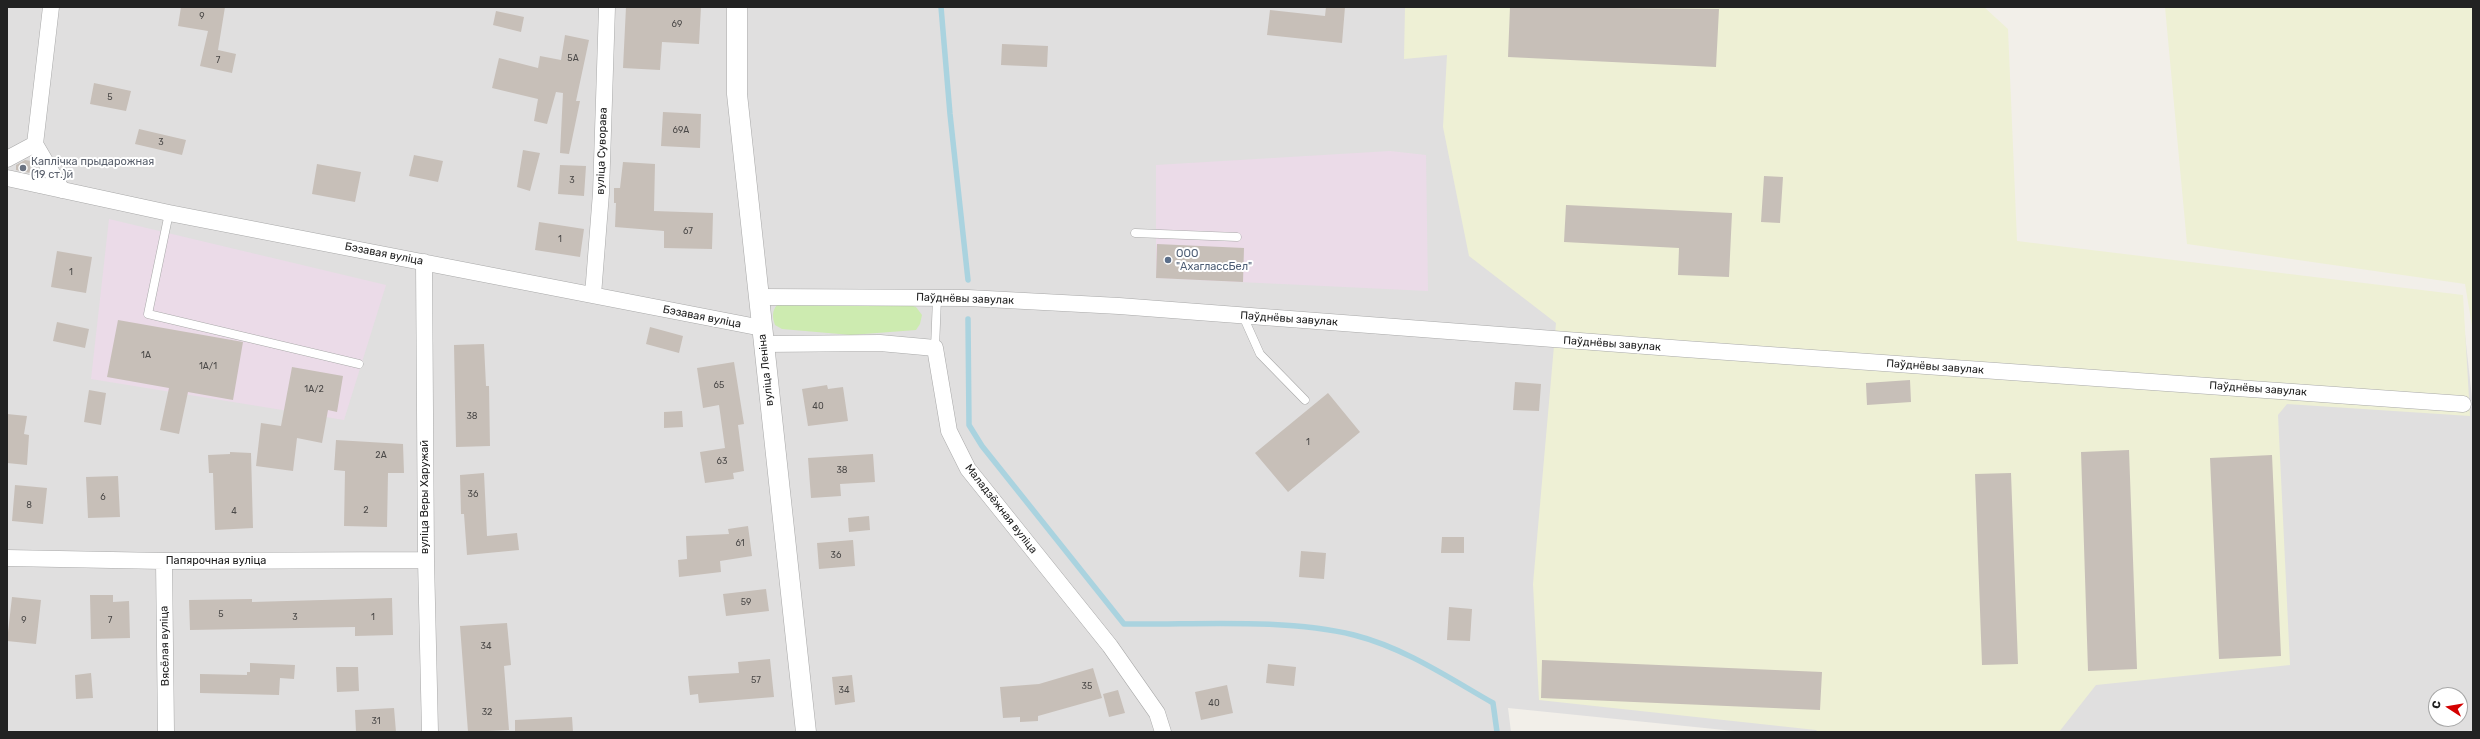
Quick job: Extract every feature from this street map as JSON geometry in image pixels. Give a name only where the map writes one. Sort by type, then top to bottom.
[{"type":"street","points":[[51,7],[35,144],[62,190]]},
{"type":"street","name":"вуліца Суворава","points":[[593,295],[601,193],[607,7]]},
{"type":"street","name":"вуліца Леніна","points":[[737,7],[737,94],[806,732]]},
{"type":"street","points":[[7,159],[35,144]]},
{"type":"street","name":"Бэзавая вуліца","points":[[7,178],[168,213],[593,295],[763,336]]},
{"type":"street","name":"вуліца Веры Харужай","points":[[424,262],[426,560],[430,732]]},
{"type":"street","name":"Паўднёвы завулак","points":[[759,297],[937,298],[1111,306],[1692,350],[2463,404]]},
{"type":"street","points":[[763,336],[935,348]]},
{"type":"street","name":"Маладзёжная вуліца","points":[[935,348],[949,431],[968,469],[1110,646],[1157,713],[1163,732]]},
{"type":"street","name":"Папярочная вуліца","points":[[7,558],[164,561],[426,560]]},
{"type":"street","name":"Вясёлая вуліца","points":[[164,561],[166,732]]},
{"type":"lane","points":[[168,213],[148,314],[359,364]]},
{"type":"lane","points":[[1135,233],[1237,237]]},
{"type":"lane","points":[[935,348],[937,298]]},
{"type":"lane","points":[[1243,316],[1260,354],[1305,400]]},
{"type":"shaded area","points":[[7,7],[1828,7],[1897,303],[2462,307],[2473,407],[2473,732],[1744,732],[1508,708],[1511,732],[7,732]]},
{"type":"shaded area","points":[[1390,151],[1426,155],[1428,291],[1156,278],[1156,165]]},
{"type":"shaded area","points":[[109,219],[386,285],[344,420],[91,379]]},
{"type":"green space","points":[[1405,7],[1984,7],[2008,29],[2017,241],[2463,295],[2470,416],[2287,404],[2278,415],[2290,665],[2096,685],[2059,732],[1818,732],[1816,730],[1539,700],[1533,584],[1556,323],[1469,256],[1443,127],[1447,55],[1404,59]]},
{"type":"green space","points":[[2165,7],[2473,7],[2473,332],[2465,284],[2187,244]]},
{"type":"green space","points":[[777,305],[910,305],[916,307],[922,315],[920,324],[916,330],[851,335],[782,329],[775,325],[773,319],[773,312]]},
{"type":"building","points":[[181,7],[225,7],[218,50],[236,54],[232,73],[200,66],[208,31],[178,26]]},
{"type":"building","points":[[626,7],[701,7],[699,44],[662,42],[660,70],[623,68]]},
{"type":"building","points":[[1326,7],[1345,7],[1342,43],[1267,35],[1270,10],[1325,16]]},
{"type":"building","points":[[1510,7],[1719,9],[1716,67],[1508,57]]},
{"type":"building","points":[[496,11],[524,17],[521,32],[493,25]]},
{"type":"building","points":[[565,35],[589,40],[576,101],[580,101],[569,154],[560,153],[563,93],[556,92],[547,124],[534,121],[538,99],[492,88],[499,58],[538,68],[540,56],[561,60]]},
{"type":"building","points":[[1002,44],[1048,46],[1047,67],[1001,65]]},
{"type":"building","points":[[94,83],[131,91],[126,111],[90,104]]},
{"type":"building","points":[[663,112],[701,114],[700,148],[661,146]]},
{"type":"building","points":[[139,129],[186,140],[182,155],[135,144]]},
{"type":"building","points":[[523,150],[540,153],[530,191],[517,187]]},
{"type":"building","points":[[414,155],[443,161],[438,182],[409,176]]},
{"type":"building","name":"Каплічка прыдарожная (19 ст.)й","points":[[25,160],[31,161],[30,173],[16,170],[16,165]]},
{"type":"building","points":[[623,162],[655,164],[654,211],[713,213],[712,249],[664,248],[664,231],[615,227],[616,203],[614,203],[614,188],[620,188]]},
{"type":"building","points":[[317,164],[361,172],[355,202],[312,194]]},
{"type":"building","points":[[560,165],[586,166],[584,196],[558,194]]},
{"type":"building","points":[[1764,176],[1783,177],[1780,223],[1761,222]]},
{"type":"building","points":[[1566,205],[1732,213],[1729,277],[1678,275],[1679,248],[1564,242]]},
{"type":"building","points":[[539,222],[584,229],[580,257],[535,250]]},
{"type":"building","points":[[1157,244],[1244,248],[1243,282],[1156,278]]},
{"type":"building","points":[[57,251],[92,257],[86,293],[51,287]]},
{"type":"building","points":[[118,320],[243,342],[233,400],[188,392],[179,434],[160,430],[169,388],[107,377]]},
{"type":"building","points":[[57,322],[89,329],[85,348],[53,341]]},
{"type":"building","points":[[650,327],[683,336],[679,353],[646,344]]},
{"type":"building","points":[[484,344],[486,386],[489,386],[490,446],[456,447],[454,345]]},
{"type":"building","points":[[734,362],[744,424],[738,425],[744,471],[733,473],[734,479],[705,483],[700,452],[725,448],[719,405],[703,408],[697,368]]},
{"type":"building","points":[[292,367],[343,376],[337,412],[328,410],[322,443],[297,438],[293,471],[256,466],[261,423],[281,426]]},
{"type":"building","points":[[1910,380],[1911,402],[1867,405],[1866,383]]},
{"type":"building","points":[[1515,382],[1541,384],[1539,411],[1513,410]]},
{"type":"building","points":[[827,385],[828,389],[843,387],[848,421],[808,426],[802,389]]},
{"type":"building","points":[[89,390],[106,393],[101,425],[84,422]]},
{"type":"building","points":[[1328,393],[1360,432],[1288,492],[1255,453]]},
{"type":"building","points":[[682,411],[683,427],[664,428],[664,412]]},
{"type":"building","points":[[7,414],[27,416],[24,434],[29,435],[27,465],[7,463]]},
{"type":"building","points":[[336,440],[403,444],[404,473],[388,473],[387,527],[344,526],[345,471],[334,470]]},
{"type":"building","points":[[2129,450],[2137,669],[2088,671],[2081,452]]},
{"type":"building","points":[[230,452],[251,453],[253,528],[215,530],[213,473],[209,473],[208,455],[230,454]]},
{"type":"building","points":[[873,454],[875,482],[840,484],[841,496],[811,498],[808,458]]},
{"type":"building","points":[[2272,455],[2281,656],[2219,659],[2210,458]]},
{"type":"building","points":[[484,473],[487,536],[517,533],[519,550],[467,555],[464,514],[461,514],[460,475]]},
{"type":"building","points":[[2011,473],[2018,664],[1982,665],[1975,474]]},
{"type":"building","points":[[118,476],[120,517],[88,518],[86,477]]},
{"type":"building","points":[[15,485],[47,488],[43,524],[12,521]]},
{"type":"building","points":[[869,516],[870,530],[849,532],[848,518]]},
{"type":"building","points":[[748,526],[752,556],[720,561],[721,572],[679,577],[678,560],[687,559],[686,536],[729,534],[728,529]]},
{"type":"building","points":[[1442,537],[1464,537],[1464,553],[1441,553]]},
{"type":"building","points":[[853,540],[855,566],[819,569],[817,543]]},
{"type":"building","points":[[1301,551],[1326,553],[1324,579],[1299,577]]},
{"type":"building","points":[[766,589],[769,611],[726,616],[723,594]]},
{"type":"building","points":[[90,595],[113,595],[113,602],[129,601],[130,638],[91,639]]},
{"type":"building","points":[[12,597],[41,600],[36,644],[7,641]]},
{"type":"building","points":[[392,598],[393,635],[355,636],[355,627],[190,630],[189,600],[252,599],[252,602]]},
{"type":"building","points":[[1449,607],[1472,609],[1470,641],[1447,640]]},
{"type":"building","points":[[507,623],[511,665],[504,666],[509,730],[468,732],[460,626]]},
{"type":"building","points":[[770,659],[774,697],[699,703],[698,694],[690,695],[688,676],[739,673],[738,662]]},
{"type":"building","points":[[1542,660],[1822,672],[1820,710],[1541,698]]},
{"type":"building","points":[[250,663],[295,665],[294,679],[280,678],[279,695],[200,693],[200,674],[247,675],[247,672],[250,672]]},
{"type":"building","points":[[1268,664],[1296,667],[1294,686],[1266,683]]},
{"type":"building","points":[[336,667],[358,667],[359,691],[337,692]]},
{"type":"building","points":[[1093,668],[1102,698],[1038,716],[1038,721],[1020,722],[1020,717],[1003,718],[1000,687],[1039,684]]},
{"type":"building","points":[[91,673],[93,698],[76,699],[75,675]]},
{"type":"building","points":[[852,675],[855,702],[835,705],[832,677]]},
{"type":"building","points":[[1227,685],[1233,713],[1201,720],[1195,692]]},
{"type":"building","points":[[1118,690],[1125,713],[1109,717],[1103,694]]},
{"type":"building","points":[[394,708],[396,732],[356,732],[355,710]]},
{"type":"building","points":[[572,717],[573,732],[515,732],[515,720]]},
{"type":"waterway","points":[[941,7],[950,114],[968,280]]},
{"type":"waterway","points":[[968,319],[969,425],[982,446],[1124,624],[1270,624],[1299,626],[1354,635],[1391,648],[1426,664],[1493,703],[1497,732]]},
{"type":"place","name":"Каплічка прыдарожная (19 ст.)й","points":[[23,168]]},
{"type":"place","name":"ООО \"АхаглассБел\"","points":[[1168,260]]}]
